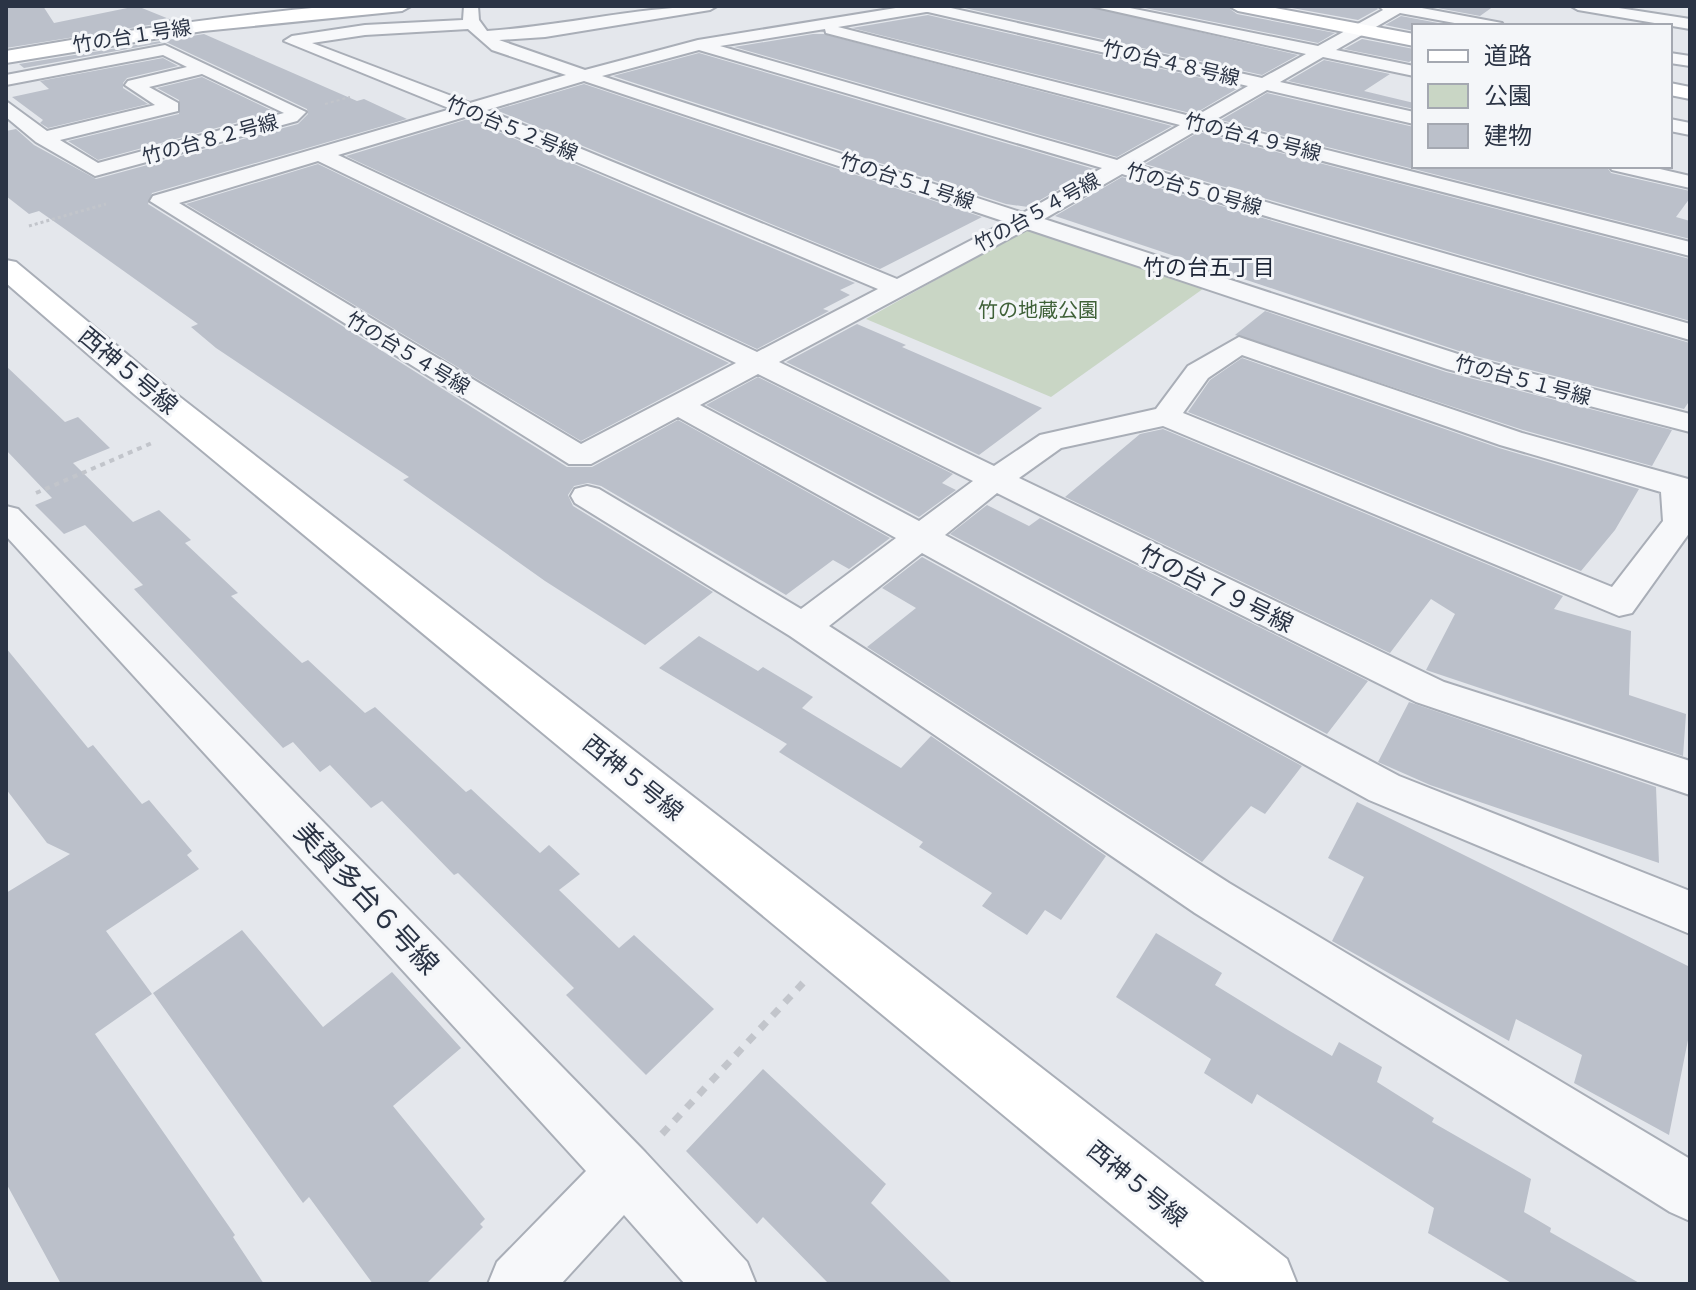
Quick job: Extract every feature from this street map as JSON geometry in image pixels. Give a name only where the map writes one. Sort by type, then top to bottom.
[{"type":"street","name":"竹の台１号線","points":[[6,57],[112,38],[266,17],[402,6]]},
{"type":"street","points":[[1098,6],[1412,71]]},
{"type":"street","points":[[1238,6],[1412,40]]},
{"type":"street","points":[[1578,6],[1690,24]]},
{"type":"street","name":"竹の台５４号線","points":[[932,7],[698,45],[585,75],[161,201],[580,457],[1025,221],[1394,7]]},
{"type":"street","name":"竹の台４８号線","points":[[932,7],[1412,118]]},
{"type":"street","points":[[1394,7],[1485,24]]},
{"type":"street","points":[[476,22],[600,24],[703,9]]},
{"type":"street","points":[[581,11],[600,24],[628,34]]},
{"type":"street","name":"竹の台５１号線","points":[[476,22],[498,47],[1457,363],[1690,423]]},
{"type":"street","name":"竹の台５２号線","points":[[476,22],[365,30],[292,41],[468,109],[898,288]]},
{"type":"street","points":[[99,23],[125,56]]},
{"type":"street","name":"竹の台４９号線","points":[[817,26],[1690,249]]},
{"type":"street","name":"竹の台５０号線","points":[[698,45],[1690,332]]},
{"type":"street","name":"竹の台８２号線","points":[[6,80],[165,50],[297,112],[290,117],[95,170],[43,138],[6,107]]},
{"type":"street","points":[[43,138],[171,107],[134,85],[204,68]]},
{"type":"street","name":"竹の台７９号線","points":[[320,154],[758,363],[993,481],[1430,692],[1690,778]]},
{"type":"street","points":[[1628,168],[1690,182]]},
{"type":"street","name":"西神５号線","points":[[6,268],[194,425],[1262,1284]]},
{"type":"street","points":[[803,627],[993,481],[1051,441],[1166,416],[1619,604],[1685,523],[1677,486],[1511,439],[1239,345],[1198,372],[1166,416]]},
{"type":"street","points":[[678,405],[1384,788],[1690,913]]},
{"type":"street","points":[[587,496],[803,627],[1212,898],[1690,1192]]},
{"type":"street","name":"美賀多台６号線","points":[[20,504],[725,1284]]},
{"type":"street","points":[[519,1284],[625,1172]]},
{"type":"path","points":[[297,112],[356,96]]},
{"type":"path","points":[[20,504],[194,425]]},
{"type":"path","points":[[625,1172],[839,944]]},
{"type":"green space","name":"竹の地蔵公園","points":[[1037,230],[1207,286],[1051,397],[866,319],[1023,231]]},
{"type":"building","points":[[6,6],[43,6],[54,23],[137,6],[174,21],[6,48]]},
{"type":"building","points":[[956,6],[1088,6],[1298,55],[1262,75]]},
{"type":"building","points":[[1135,6],[1226,6],[1237,14],[1335,33],[1318,43]]},
{"type":"building","points":[[1281,6],[1376,6],[1378,9],[1358,20]]},
{"type":"building","points":[[1427,6],[1494,6],[1480,16]]},
{"type":"building","points":[[928,15],[1240,87],[1194,114],[852,28]]},
{"type":"building","points":[[1401,16],[1443,24],[1412,24],[1412,31],[1385,25]]},
{"type":"building","points":[[204,34],[357,101],[364,99],[407,119],[152,193],[148,204],[567,467],[592,467],[678,420],[890,538],[849,569],[833,560],[786,595],[601,486],[588,483],[574,486],[568,495],[573,506],[713,592],[645,645],[545,581],[403,480],[409,477],[216,348],[191,327],[198,324],[62,227],[39,211],[29,214],[6,196],[6,131],[16,129],[34,145],[96,179],[298,124],[308,114],[307,109],[166,42],[24,68],[19,64]]},
{"type":"building","points":[[824,34],[1172,126],[1117,157],[734,47]]},
{"type":"building","points":[[1362,39],[1412,49],[1412,60],[1409,62],[1344,49]]},
{"type":"building","points":[[699,53],[1094,169],[1028,207],[1006,204],[613,76]]},
{"type":"building","points":[[163,58],[178,66],[127,78],[123,83],[123,88],[148,104],[48,128],[40,123],[43,120],[12,97],[49,89],[40,81]]},
{"type":"building","points":[[1324,60],[1390,74],[1364,91],[1412,103],[1412,109],[1288,81]]},
{"type":"building","points":[[202,77],[275,112],[98,160],[68,141],[179,114],[179,100],[157,88]]},
{"type":"building","points":[[584,84],[982,217],[880,269],[496,110]]},
{"type":"building","points":[[1267,93],[1412,127],[1412,168],[1607,168],[1611,173],[1690,191],[1690,198],[1676,217],[1690,221],[1690,239],[1221,120]]},
{"type":"building","points":[[468,119],[855,283],[840,290],[850,295],[823,309],[829,311],[757,349],[346,156]]},
{"type":"building","points":[[1199,132],[1690,259],[1690,321],[1145,164]]},
{"type":"building","points":[[318,164],[729,363],[581,441],[186,204]]},
{"type":"building","points":[[1122,177],[1690,343],[1690,400],[1684,409],[1468,354],[1055,216]]},
{"type":"building","points":[[1265,311],[1446,372],[1672,430],[1652,466],[1523,430],[1235,335]]},
{"type":"building","points":[[857,324],[1042,408],[979,455],[786,362]]},
{"type":"building","points":[[1242,358],[1499,448],[1639,489],[1615,530],[1581,571],[1188,412],[1210,380]]},
{"type":"building","points":[[6,366],[65,422],[78,417],[110,448],[73,463],[133,522],[159,510],[191,540],[185,543],[238,593],[231,596],[302,663],[308,660],[365,713],[375,707],[466,792],[471,789],[540,853],[549,845],[580,874],[559,890],[619,948],[634,935],[714,1009],[646,1075],[566,995],[574,988],[458,873],[454,875],[382,801],[371,808],[330,765],[320,772],[293,742],[283,748],[134,589],[143,585],[85,525],[64,534],[35,505],[52,498],[6,450]]},
{"type":"building","points":[[758,377],[953,474],[942,483],[956,490],[919,517],[706,405]]},
{"type":"building","points":[[1163,429],[1563,596],[1554,609],[1631,631],[1629,695],[1686,714],[1683,756],[1426,670],[1455,614],[1431,599],[1390,653],[1065,497],[1140,434]]},
{"type":"building","points":[[987,505],[1029,526],[1040,518],[1368,681],[1327,734],[950,534]]},
{"type":"building","points":[[922,557],[1302,766],[1265,814],[1251,806],[1202,862],[867,647],[916,608],[882,588]]},
{"type":"building","points":[[699,636],[758,671],[763,667],[813,697],[802,708],[901,768],[931,736],[1106,856],[1061,920],[1045,910],[1027,935],[982,906],[992,893],[919,847],[923,842],[779,752],[787,744],[659,668]]},
{"type":"building","points":[[6,648],[88,748],[93,745],[142,804],[149,800],[192,851],[187,855],[199,869],[106,931],[152,994],[95,1034],[235,1235],[233,1237],[264,1284],[61,1284],[6,1183],[6,893],[70,854],[47,843],[6,789]]},
{"type":"building","points":[[1409,702],[1656,787],[1659,863],[1430,785],[1378,762]]},
{"type":"building","points":[[1357,802],[1690,967],[1690,1030],[1669,1135],[1574,1083],[1582,1055],[1516,1019],[1509,1041],[1332,941],[1364,877],[1328,858]]},
{"type":"building","points":[[242,930],[323,1027],[392,972],[461,1048],[393,1106],[485,1219],[480,1224],[483,1227],[426,1284],[373,1284],[309,1197],[303,1203],[153,993]]},
{"type":"building","points":[[1156,933],[1222,973],[1215,985],[1288,1030],[1332,1056],[1339,1042],[1382,1067],[1377,1082],[1434,1118],[1432,1122],[1531,1179],[1524,1212],[1551,1228],[1550,1232],[1641,1284],[1513,1284],[1428,1233],[1434,1208],[1257,1094],[1252,1104],[1204,1073],[1211,1059],[1116,997]]},
{"type":"building","points":[[763,1069],[886,1184],[871,1203],[953,1284],[829,1284],[763,1217],[757,1224],[686,1151]]},
{"type":"district","name":"竹の台五丁目","points":[[1209,267]]}]
